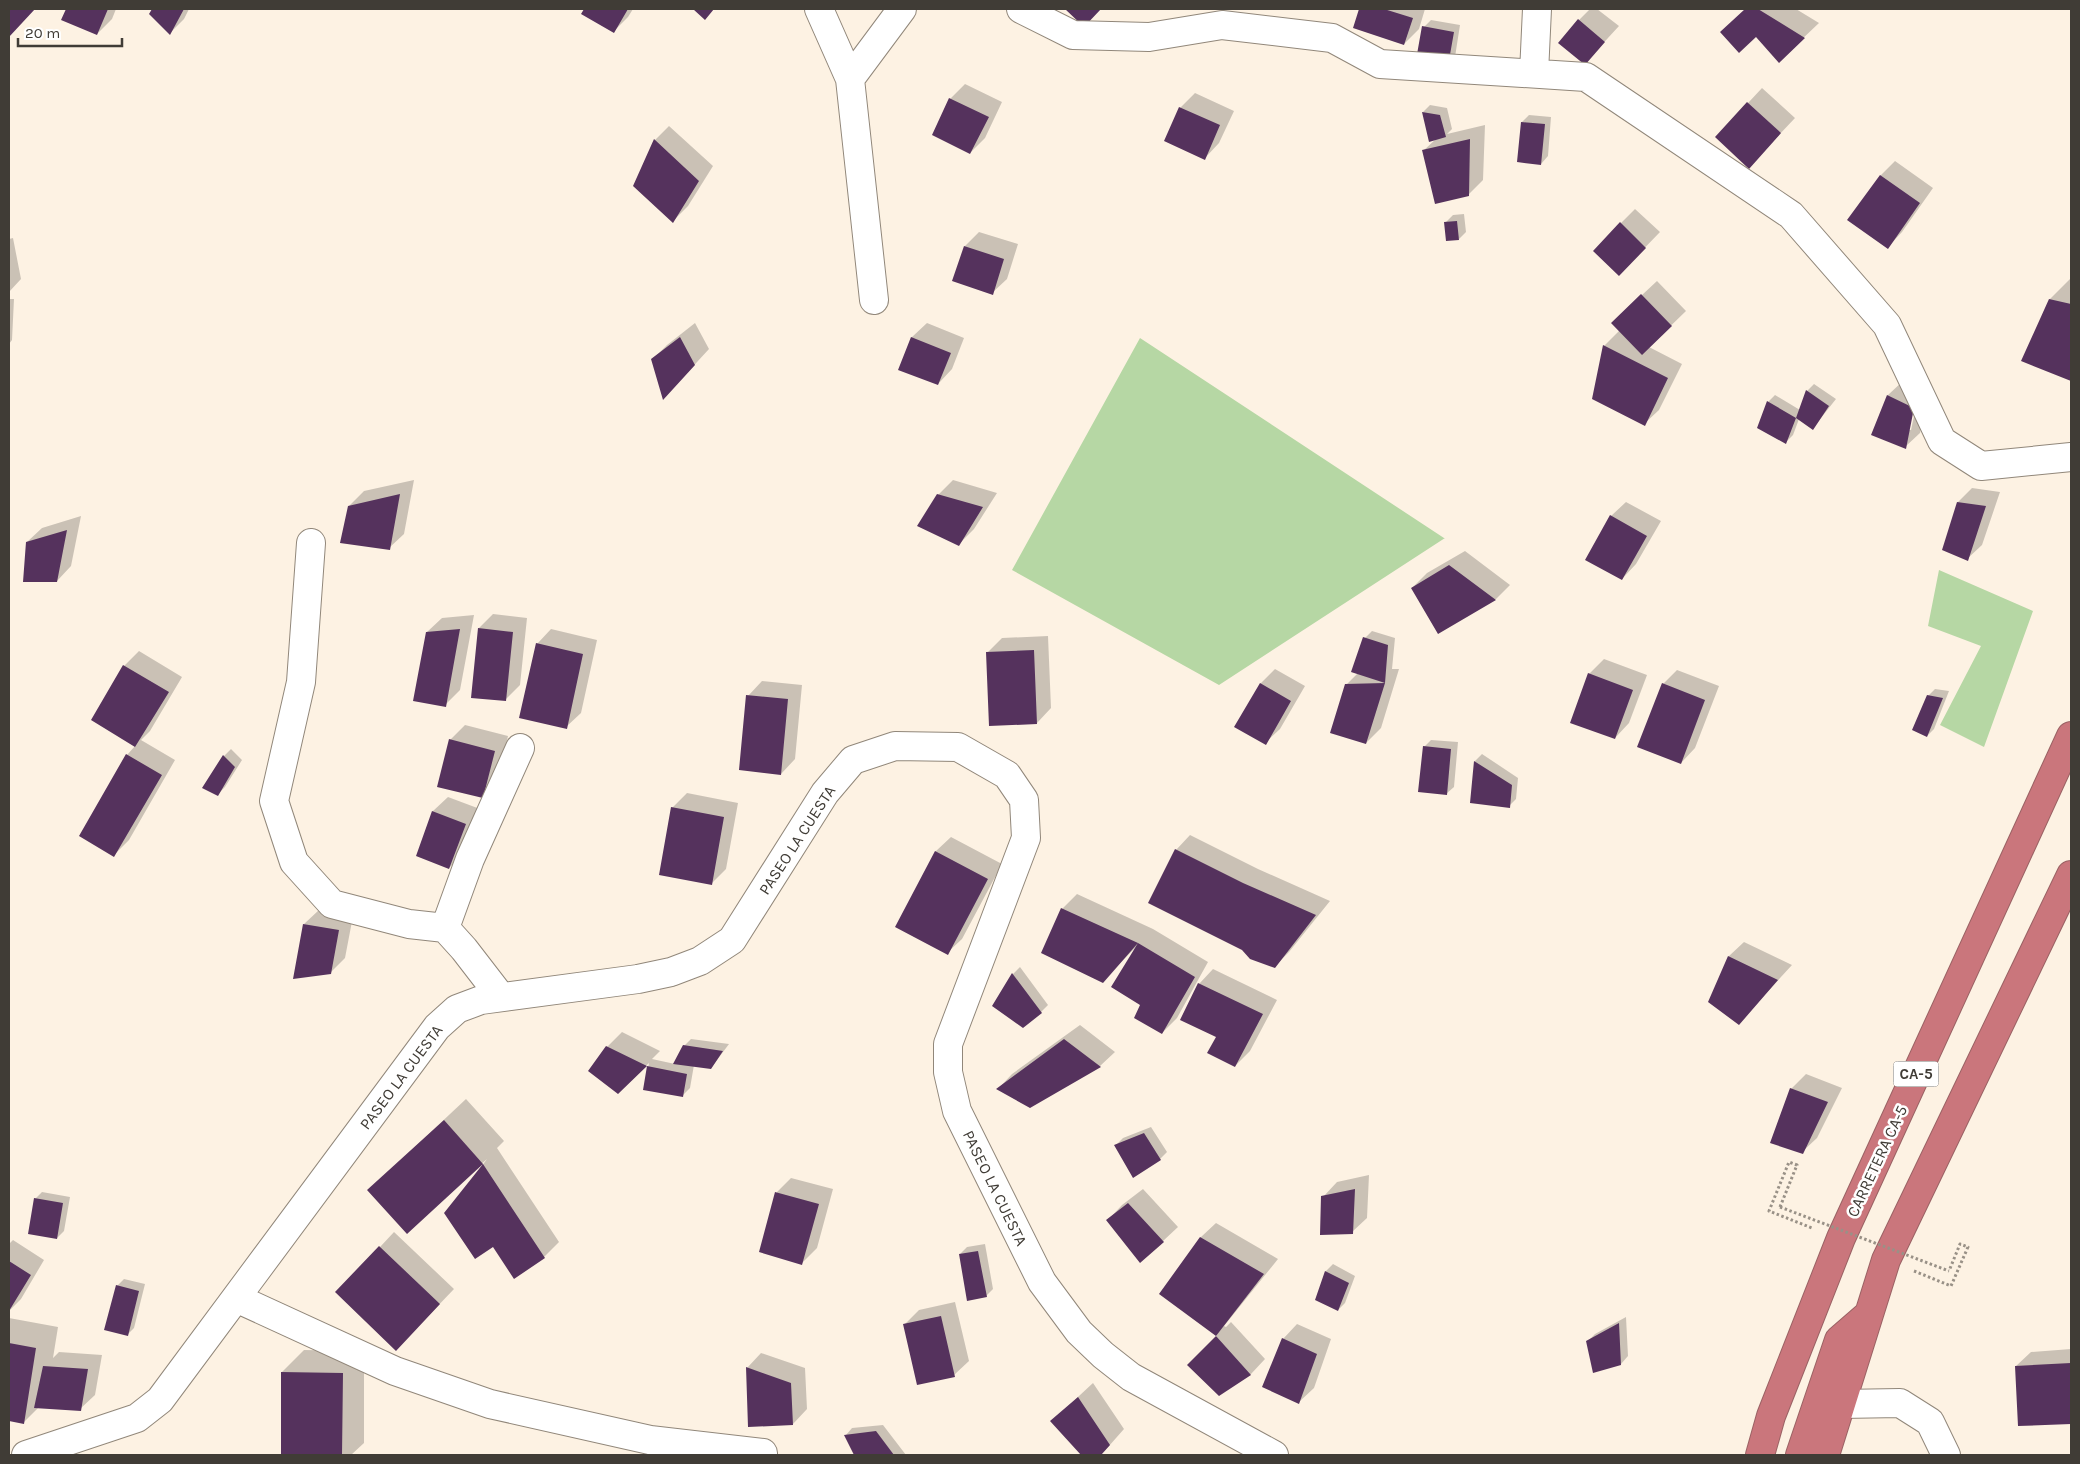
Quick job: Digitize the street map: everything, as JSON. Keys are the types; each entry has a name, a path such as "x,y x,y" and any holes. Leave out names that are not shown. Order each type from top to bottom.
{"highway":[{"name":"CARRETERA CA-5","path":"1760,1455 1771,1416 1841,1238 2071,736"},
{"path":"1824,1455 1886,1260 2071,875"},
{"path":"1800,1455 1838,1340 1869,1314"}],"street":[{"path":"818,9 850,79 874,300"},
{"path":"850,79 902,9"},
{"path":"1021,9 1073,35 1149,37 1222,25 1332,38 1380,64 1586,77 1791,215 1887,326 1942,441 1981,466 2071,457"},
{"path":"1534,73 1538,9"},
{"path":"311,543 301,682 274,802 294,862 332,904 409,924 445,928 464,949 501,997"},
{"name":"PASEO LA CUESTA","path":"26,1455 137,1418 160,1400 437,1027 457,1009 481,1000 638,979 671,972 700,961 732,940 825,794 854,760 894,746 958,747 1007,775 1024,800 1026,838 948,1044 948,1072 956,1111 1042,1282 1079,1332 1102,1355 1131,1377 1274,1455"},
{"path":"445,928 470,859 520,748"},
{"path":"236,1298 394,1371 490,1404 650,1440 763,1454"},
{"path":"1841,1404 1900,1403 1930,1422 1946,1455"}],"path":[{"path":"1841,1238 1769,1212 1789,1162 1797,1166 1780,1207 1949,1271 1960,1244 1968,1247 1951,1286 1886,1260"}],"green space":[{"path":"1140,338 1445,538 1219,685 1012,570"},
{"path":"1939,570 2033,611 1984,747 1940,725 1981,646 1928,626"}],"building":[{"path":"9,9 35,9 9,37"},
{"path":"66,9 108,9 97,35 61,20"},
{"path":"152,9 184,9 170,35 149,14"},
{"path":"584,9 628,9 614,33 581,14"},
{"path":"693,9 714,9 705,20"},
{"path":"1065,9 1101,9 1084,27"},
{"path":"1359,9 1384,9 1413,18 1404,45 1353,28"},
{"path":"1745,9 1758,9 1805,38 1779,63 1756,37 1739,53 1720,32"},
{"path":"1578,19 1605,42 1585,65 1558,43"},
{"path":"1422,26 1454,32 1448,66 1416,60"},
{"path":"949,98 989,117 970,154 932,135"},
{"path":"1747,102 1781,133 1749,169 1715,137"},
{"path":"1179,107 1220,125 1205,160 1164,141"},
{"path":"1422,112 1440,115 1446,137 1429,142"},
{"path":"1521,122 1545,124 1541,165 1517,162"},
{"path":"654,139 699,181 673,223 633,186"},
{"path":"1470,139 1469,196 1435,204 1422,150"},
{"path":"1880,175 1920,203 1888,249 1847,220"},
{"path":"1457,221 1459,240 1446,241 1444,222"},
{"path":"1620,222 1646,248 1619,276 1593,251"},
{"path":"964,246 1004,259 993,295 952,281"},
{"path":"1641,294 1672,326 1642,355 1611,323"},
{"path":"2049,299 2071,304 2071,381 2021,361"},
{"path":"680,337 695,365 663,400 651,359"},
{"path":"911,337 951,353 938,385 898,370"},
{"path":"1603,345 1668,378 1645,426 1592,399"},
{"path":"1806,390 1829,406 1813,430 1796,418"},
{"path":"1887,395 1914,408 1906,449 1871,435"},
{"path":"1767,401 1796,418 1786,444 1757,428"},
{"path":"400,494 390,550 340,543 348,506"},
{"path":"937,494 983,507 959,546 917,526"},
{"path":"1957,502 1986,506 1968,561 1942,550"},
{"path":"1610,515 1647,536 1622,580 1585,560"},
{"path":"67,530 57,582 23,582 26,542"},
{"path":"1449,565 1496,600 1438,634 1411,588"},
{"path":"478,628 513,632 506,701 471,698"},
{"path":"460,629 446,707 413,701 426,632"},
{"path":"1363,637 1388,645 1385,683 1351,672"},
{"path":"536,643 583,654 567,729 519,718"},
{"path":"1034,650 1037,724 989,726 986,652"},
{"path":"123,665 169,692 135,747 91,720"},
{"path":"1588,673 1633,690 1615,739 1570,723"},
{"path":"1260,683 1291,701 1266,745 1234,727"},
{"path":"1385,683 1366,744 1330,733 1345,684"},
{"path":"1662,683 1705,700 1681,764 1637,747"},
{"path":"746,695 788,699 781,775 739,770"},
{"path":"1927,695 1943,698 1927,737 1912,730"},
{"path":"449,739 495,751 483,798 437,787"},
{"path":"1423,746 1451,749 1447,795 1418,792"},
{"path":"126,754 162,775 114,857 79,836"},
{"path":"223,755 235,767 218,796 202,788"},
{"path":"1474,761 1512,785 1510,808 1470,803"},
{"path":"671,807 724,817 712,885 659,875"},
{"path":"432,811 466,824 449,869 416,856"},
{"path":"1175,849 1243,883 1316,915 1275,968 1250,959 1242,950 1148,903"},
{"path":"935,851 988,879 948,955 895,927"},
{"path":"1061,908 1138,943 1103,983 1041,953"},
{"path":"303,924 339,930 331,974 293,979"},
{"path":"1138,943 1195,977 1162,1034 1134,1018 1140,1005 1111,987"},
{"path":"1728,956 1778,980 1739,1025 1708,1002"},
{"path":"1012,973 1042,1013 1023,1028 992,1006"},
{"path":"1198,983 1263,1014 1235,1067 1207,1053 1216,1037 1180,1020"},
{"path":"1064,1039 1101,1067 1030,1108 996,1089"},
{"path":"683,1045 723,1051 711,1069 673,1064"},
{"path":"606,1046 647,1066 618,1094 588,1071"},
{"path":"647,1066 687,1074 683,1097 643,1090"},
{"path":"1790,1088 1828,1102 1803,1154 1770,1143"},
{"path":"444,1120 483,1164 407,1234 367,1190"},
{"path":"1144,1133 1161,1160 1133,1178 1114,1145"},
{"path":"483,1164 545,1258 514,1279 493,1247 475,1259 444,1213"},
{"path":"1355,1189 1353,1234 1320,1235 1321,1196"},
{"path":"775,1192 819,1204 802,1265 759,1252"},
{"path":"34,1198 63,1203 57,1239 28,1234"},
{"path":"1128,1203 1164,1242 1140,1263 1106,1220"},
{"path":"1200,1237 1264,1274 1216,1336 1159,1294"},
{"path":"379,1246 440,1304 396,1351 335,1292"},
{"path":"978,1251 987,1297 967,1301 959,1254"},
{"path":"9,1261 31,1275 9,1311"},
{"path":"1325,1271 1349,1283 1338,1311 1315,1300"},
{"path":"116,1285 139,1291 128,1336 104,1330"},
{"path":"941,1316 955,1377 917,1385 903,1324"},
{"path":"1619,1323 1621,1365 1593,1373 1586,1341"},
{"path":"1216,1336 1251,1375 1219,1396 1187,1365"},
{"path":"1282,1338 1317,1354 1299,1404 1262,1387"},
{"path":"9,1343 36,1348 24,1424 9,1421"},
{"path":"2071,1363 2071,1424 2018,1426 2015,1366"},
{"path":"43,1366 88,1369 81,1411 34,1408"},
{"path":"746,1367 791,1383 793,1425 748,1427"},
{"path":"281,1372 343,1373 342,1455 281,1455"},
{"path":"1078,1397 1110,1445 1101,1455 1081,1455 1050,1421"},
{"path":"876,1431 894,1455 854,1455 844,1435"}]}
